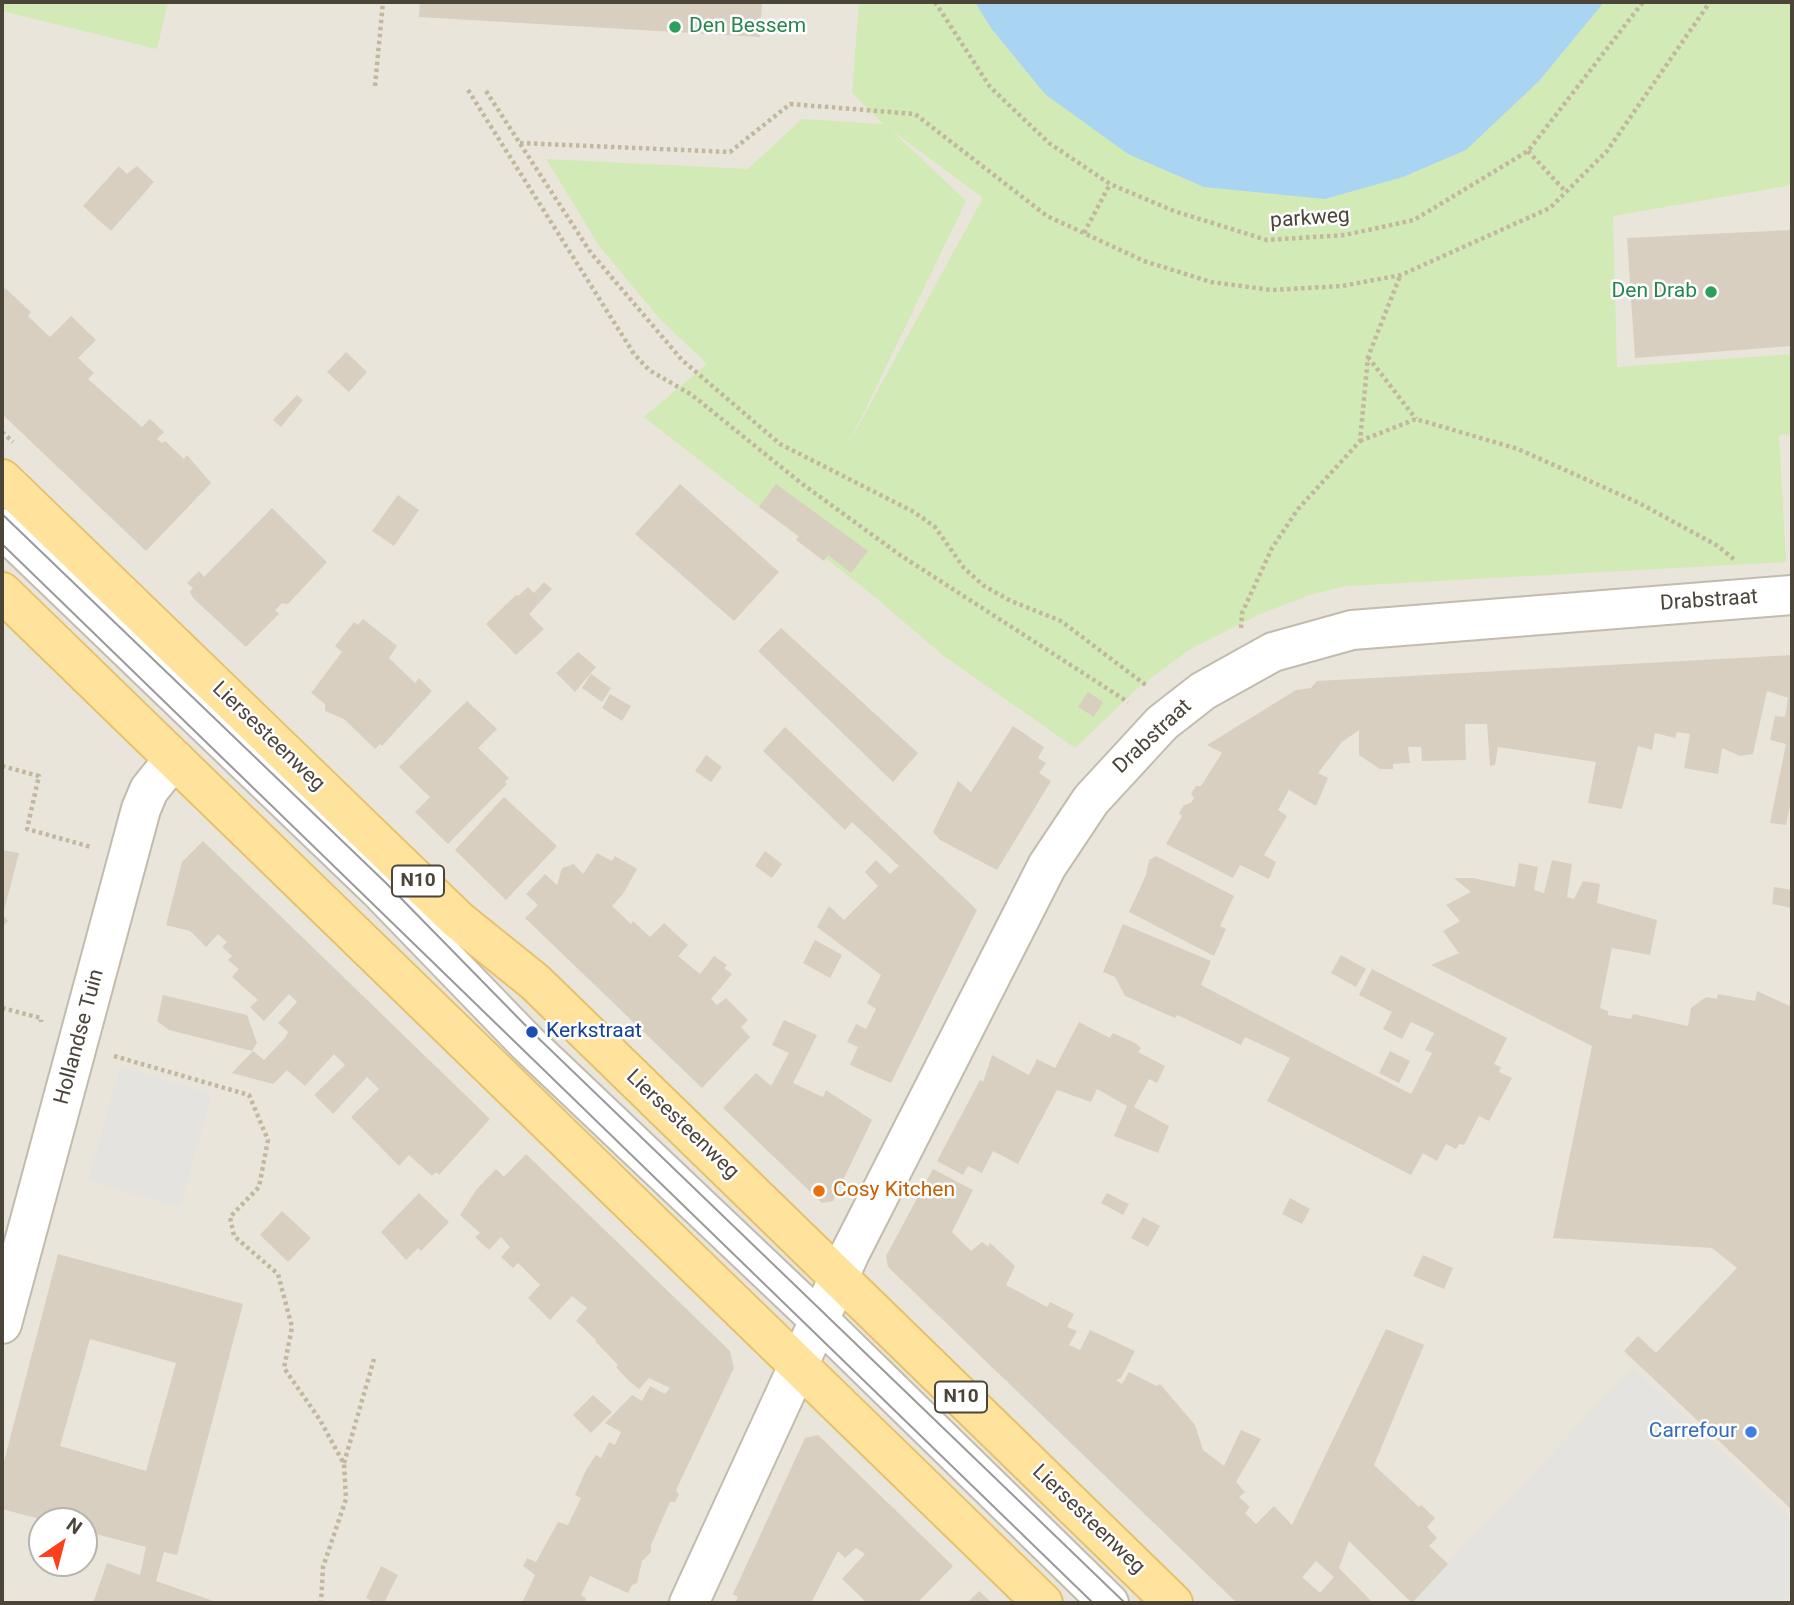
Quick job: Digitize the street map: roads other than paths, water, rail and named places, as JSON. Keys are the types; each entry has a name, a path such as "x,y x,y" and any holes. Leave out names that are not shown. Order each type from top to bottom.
{"main road":[{"name":"Liersesteenweg","path":"2,479 458,920 535,982 1173,1603"},
{"path":"2,592 1043,1603"}],"street":[{"path":"2,528 378,889 527,1043 819,1320 1109,1603"},
{"name":"Drabstraat","path":"838,1278 1046,866 1091,800 1170,716 1203,691 1273,652 1352,630 1781,596"},
{"name":"Hollandse Tuin","path":"2,1324 128,857 149,790 174,759"},
{"path":"689,1603 838,1278"}],"water":[{"path":"975,2 1604,2 1540,80 1466,150 1403,177 1325,199 1204,187 1128,154 1045,94 991,28"}],"tram line":[{"path":"2,514 386,883 532,1032 1125,1603"},
{"path":"2,544 1093,1603"}],"place":[{"name":"Den Bessem","path":"675,27"},
{"name":"Den Drab","path":"1711,292"},
{"name":"Kerkstraat","path":"532,1032"},
{"name":"Cosy Kitchen","path":"819,1191"},
{"name":"Carrefour","path":"1751,1432"}]}
